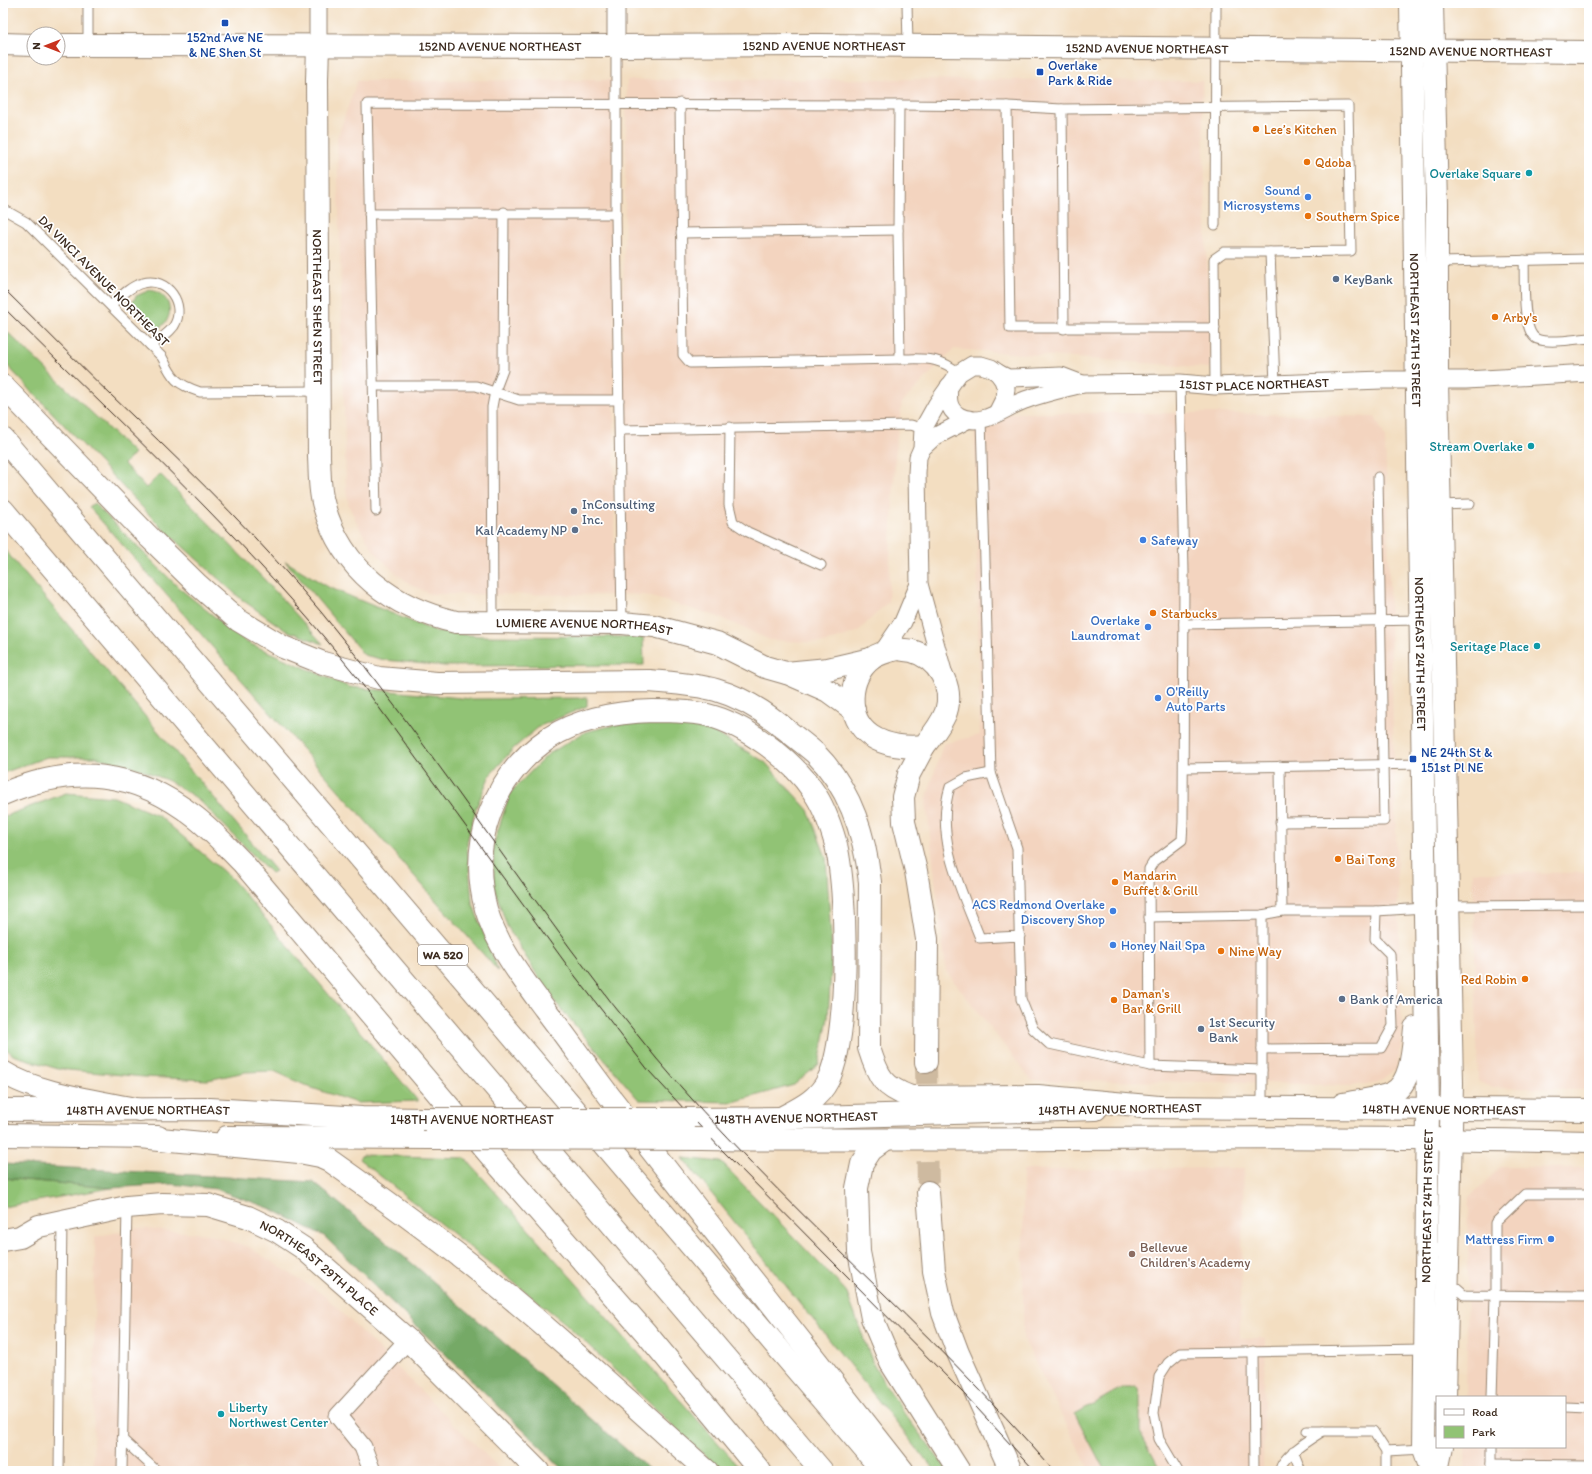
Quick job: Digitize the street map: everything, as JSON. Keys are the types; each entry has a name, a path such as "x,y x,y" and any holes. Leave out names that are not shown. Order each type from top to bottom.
{"main road":[{"name":"NORTHEAST 24TH STREET","path":"1412,3 1422,50 1437,262 1427,380 1440,505 1452,1109 1445,1396"},
{"name":"NORTHEAST 24TH STREET","path":"1432,3 1422,50 1427,380 1420,620 1428,1110 1425,1349 1433,1448 1437,1471"},
{"path":"3,44 26,45"},
{"name":"152ND AVENUE NORTHEAST","path":"66,45 908,46 1589,52"},
{"name":"NORTHEAST SHEN STREET","path":"318,46 318,391 319,457 323,504 332,531 345,552 363,574 382,590"},
{"path":"3,386 150,538 198,585 238,620 283,647 323,663 378,678 437,684 650,681 680,683 716,690 758,708 815,754 834,778 844,794 860,828 868,862 870,882 869,1048 873,1060 885,1084 892,1090 911,1097 1038,1096 1159,1107"},
{"name":"WA 520","path":"3,439 883,1471"},
{"path":"3,510 822,1471"},
{"name":"LUMIERE AVENUE NORTHEAST","path":"382,590 408,606 432,616 456,622 622,622 654,626 717,643 765,667 786,673 828,691 854,710"},
{"path":"1420,620 1443,630"},
{"path":"924,746 912,748 884,742 870,736 860,724 854,710 852,696 854,682 861,669 876,656 897,649 912,651 926,657 938,668 945,681 948,696 946,712 939,726 924,746 909,774 904,803 904,822 916,871 927,939 926,1062"},
{"name":"LUMIERE AVENUE NORTHEAST","path":"786,673 828,669 876,656"},
{"path":"781,1118 808,1103 820,1092 826,1083 834,1066 842,1014 844,904 841,874 835,842 827,818 812,789 786,760 754,737 732,724 709,716 683,712 626,713 592,719 564,730 536,748 510,773 493,802 483,836 480,868 486,907 493,928 520,975 591,1071 740,1265 903,1471"},
{"path":"3,794 35,781 69,775 100,775 133,783 167,798 196,817 242,862 500,1167 645,1332 760,1471"},
{"path":"1323,1108 1393,1093 1403,1082 1411,1063 1425,944"},
{"path":"3,1072 35,1087 140,1110"},
{"name":"148TH AVENUE NORTHEAST","path":"3,1110 210,1109 362,1118 687,1119 781,1118 1159,1107 1589,1110"},
{"name":"148TH AVENUE NORTHEAST","path":"3,1135 885,1140 1428,1138 1589,1142"},
{"path":"139,1136 299,1152 320,1156 329,1160 385,1199 476,1269 588,1363 707,1471"},
{"path":"885,1140 871,1150 862,1164 858,1188 859,1252 872,1318 891,1363 959,1471"},
{"path":"928,1192 934,1271 943,1313 961,1360 1011,1471"},
{"name":"NORTHEAST 29TH PLACE","path":"3,1240 20,1237 39,1226 127,1207 162,1204 208,1205 248,1217 277,1231 303,1248 408,1340 538,1471"},
{"name":"NORTHEAST 29TH PLACE","path":"3,1224 20,1223 39,1226"},
{"path":"1426,1264 1448,1282"},
{"name":"NORTHEAST 24TH STREET","path":"1432,1471 1433,1448"}],"street":[{"name":"NORTHEAST SHEN STREET","path":"318,3 318,46"},
{"path":"616,3 616,46"},
{"path":"922,448 940,434 975,419 997,413 1005,397 1006,389 1003,380 998,373 991,368 981,365 972,365 954,379 937,404 923,429 922,448 918,457 919,584 945,681"},
{"name":"151ST PLACE NORTHEAST","path":"998,373 1008,378 1061,376 1082,384"},
{"name":"151ST PLACE NORTHEAST","path":"997,413 1024,400 1082,384 1180,383 1215,386 1275,385 1589,373"},
{"path":"954,379 948,402 950,408 960,417 975,419"},
{"path":"876,656 903,622 919,584"},
{"path":"372,1471 363,1447 338,1416 408,1340"}],"lane":[{"path":"88,3 88,45"},
{"path":"908,3 908,46"},
{"path":"1215,225 1215,108 1217,48 1216,3"},
{"path":"616,46 616,214 622,622"},
{"path":"680,103 683,355 690,363 934,359 952,367 954,379"},
{"path":"376,511 375,386 367,104 680,103 1007,106 1062,109 1348,106 1351,251 1224,252 1214,259 1215,386"},
{"path":"899,105 898,230 900,359"},
{"path":"1007,106 1010,328 1215,328"},
{"path":"1062,109 1064,329"},
{"name":"DA VINCI AVENUE NORTHEAST","path":"3,208 26,222 162,357 173,378 184,387 200,392 318,391"},
{"path":"369,214 504,212 616,214"},
{"path":"493,623 492,406 495,391 503,370 504,212"},
{"path":"681,233 898,230"},
{"path":"1270,252 1275,385"},
{"path":"1437,262 1589,259"},
{"path":"1524,260 1526,316 1530,332 1536,339 1544,341 1589,338"},
{"path":"110,306 128,290 142,283 157,283 170,290 177,303 177,318 170,330 150,345"},
{"path":"1150,1066 1149,869 1154,861 1182,840 1184,768 1184,624 1180,383"},
{"path":"375,386 476,386 519,400 619,400"},
{"path":"975,419 991,773 1017,848 1021,998 1033,1029 1049,1044 1150,1066 1262,1070"},
{"path":"620,430 911,425 923,429"},
{"path":"730,427 729,505 733,522 748,532 821,565"},
{"path":"1280,822 1384,821 1382,620 1378,477"},
{"path":"1440,505 1470,504"},
{"path":"1184,624 1420,620"},
{"path":"1184,768 1422,764"},
{"path":"1280,766 1282,911"},
{"path":"991,773 966,778 950,787 945,804 947,836 954,870 980,938 1020,936"},
{"path":"1448,906 1589,905"},
{"path":"1149,918 1262,915 1282,911 1376,911 1425,908"},
{"path":"1262,1049 1381,1048 1394,1026 1390,954 1375,939 1376,911"},
{"path":"1262,915 1262,1108"},
{"path":"1492,1396 1495,1296 1495,1223 1525,1194 1589,1194"},
{"path":"122,1471 127,1207"},
{"path":"59,1471 62,1220"},
{"path":"1448,1282 1464,1295 1589,1296"},
{"path":"1178,1471 1159,1439 1154,1413 1159,1377 1168,1363 1180,1353 1425,1349"},
{"path":"1254,1351 1254,1471"},
{"path":"1566,1408 1589,1408"},
{"path":"1307,1431 1373,1431 1386,1451 1386,1471"},
{"path":"1280,1471 1280,1467 1294,1451 1323,1431"},
{"path":"122,1439 157,1471"},
{"path":"1386,1451 1433,1448"},
{"path":"1491,1448 1491,1468 1589,1466"},
{"path":"1294,1451 1301,1471"}],"shaded area":[{"path":"1377,3 1377,8 888,4"},
{"path":"887,79 1202,81 1210,368 954,349 902,403 896,443 888,602 857,632 824,643 770,640 716,616 645,595 618,594 627,80"},
{"path":"615,80 614,595 430,594 410,584 393,571 373,550 359,527 349,506 346,488 337,138 357,81"},
{"path":"1012,413 1221,413 1375,417 1385,437 1402,1046 1396,1069 1380,1082 1350,1086 1243,1082 1032,1081 946,971 926,801 943,744 980,735 975,430"},
{"path":"1473,872 1589,873 1589,1089 1492,1088 1478,1081"},
{"path":"1500,1167 1589,1168 1589,1471 1465,1471 1465,1448 1566,1448 1566,1396 1466,1396 1469,1198"},
{"name":"Bellevue Children's Academy","path":"1244,1168 1240,1338 1265,1338 1263,1471 1090,1471 1023,1338 1023,1170"},
{"path":"137,1228 208,1234 249,1247 324,1295 502,1471 93,1471 95,1237"}],"green space":[{"path":"150,290 158,292 164,297 169,308 167,321 155,330 147,321 146,317 131,305 136,296"},
{"path":"3,328 134,453 124,464 146,488 160,474 263,578 323,644 285,630 241,599 160,526 3,361"},
{"path":"94,503 179,588 246,642 349,687 471,699 587,698 587,706 540,726 514,748 490,775 476,808 467,842 472,902 498,971 89,507"},
{"path":"3,548 276,871 271,873 198,799 169,781 140,769 95,757 47,757 3,773"},
{"path":"285,561 330,588 437,632 480,636 643,637 644,665 445,666 385,660 364,655"},
{"path":"668,720 710,730 765,762 808,810 826,857 832,953 828,1018 819,1064 794,1085 733,1102 639,1100 550,996 507,926 494,887 493,846 510,793 547,755 585,732 623,723"},
{"path":"66,793 114,797 159,816 232,879 418,1101 357,1103 309,1087 274,1071 245,1072 208,1080 144,1077 58,1069 13,1055 3,1046 3,817"},
{"path":"362,1155 465,1158 743,1471 721,1471 565,1323 359,1159"},
{"path":"683,1158 721,1162 846,1291 874,1366 903,1412 948,1471 935,1471"},
{"path":"3,1164 313,1182 419,1269 651,1471 565,1471 324,1236 269,1208 216,1189 171,1184 111,1188 3,1178"},
{"path":"3,1178 111,1188 3,1207"},
{"path":"1123,1387 1137,1387 1140,1396 1140,1432 1161,1471 1105,1471 1075,1414"}],"tunnel":[{"path":"926,1062 928,1192"}],"tram line":[{"path":"3,288 230,512 299,586 365,666 407,722 529,892 612,1004 703,1112 752,1164 956,1366 1054,1471"},
{"path":"3,307 185,486 273,579 315,627 356,676 572,972 649,1071 721,1149 965,1395 1035,1471"}],"place":[{"name":"152nd Ave NE & NE Shen St","path":"225,23"},
{"name":"Overlake Park & Ride","path":"1040,72"},
{"name":"Lee’s Kitchen","path":"1256,129"},
{"name":"Qdoba","path":"1307,162"},
{"name":"Overlake Square","path":"1529,173"},
{"name":"Sound Microsystems","path":"1308,197"},
{"name":"Southern Spice","path":"1308,216"},
{"name":"KeyBank","path":"1336,279"},
{"name":"Arby's","path":"1495,317"},
{"name":"Stream Overlake","path":"1531,446"},
{"name":"InConsulting Inc.","path":"574,511"},
{"name":"Kal Academy NP","path":"575,530"},
{"name":"Safeway","path":"1143,540"},
{"name":"Starbucks","path":"1153,613"},
{"name":"Overlake Laundromat","path":"1148,627"},
{"name":"Seritage Place","path":"1537,646"},
{"name":"O'Reilly Auto Parts","path":"1158,698"},
{"name":"NE 24th St & 151st Pl NE","path":"1413,759"},
{"name":"Bai Tong","path":"1338,859"},
{"name":"Mandarin Buffet & Grill","path":"1115,882"},
{"name":"ACS Redmond Overlake Discovery Shop","path":"1113,911"},
{"name":"Honey Nail Spa","path":"1113,945"},
{"name":"Nine Way","path":"1221,951"},
{"name":"Red Robin","path":"1525,979"},
{"name":"Bank of America","path":"1342,999"},
{"name":"Daman's Bar & Grill","path":"1114,1000"},
{"name":"1st Security Bank","path":"1201,1029"},
{"name":"Mattress Firm","path":"1551,1239"},
{"name":"Bellevue Children's Academy","path":"1132,1254"},
{"name":"Liberty Northwest Center","path":"221,1414"}]}
